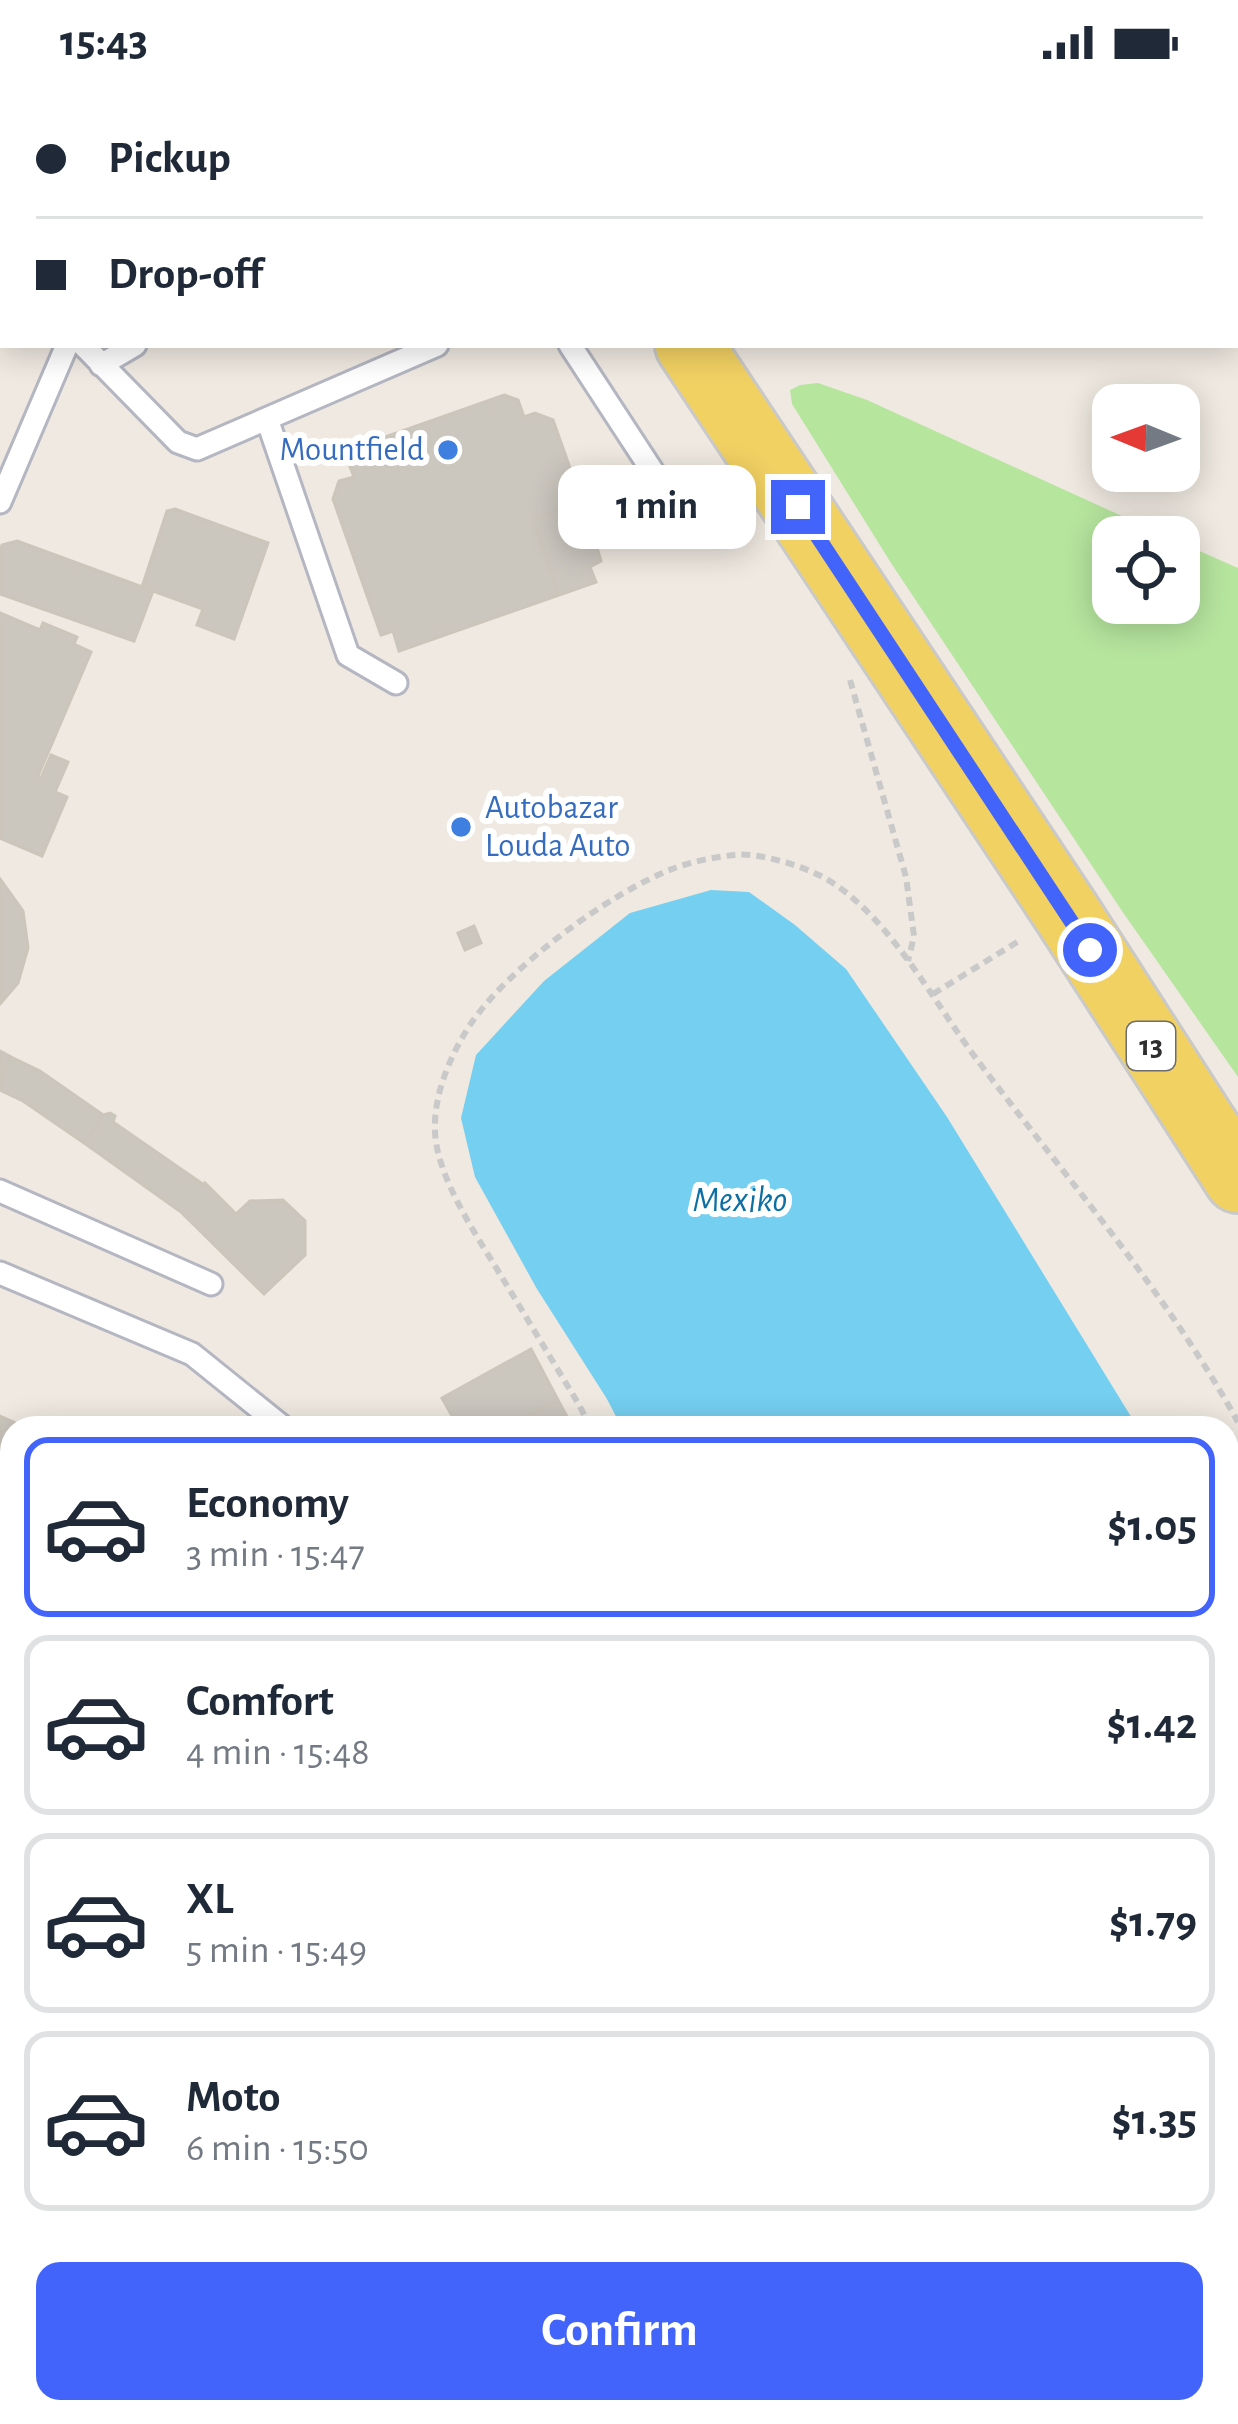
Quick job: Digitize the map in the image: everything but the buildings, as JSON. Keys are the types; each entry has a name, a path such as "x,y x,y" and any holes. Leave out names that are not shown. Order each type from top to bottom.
{"main road":[{"name":"13","path":"691,348 1238,1179"}],"lane":[{"path":"0,502 66,348"},
{"path":"85,348 178,442 196,449 430,348"},
{"path":"101,365 130,348"},
{"path":"572,348 655,475"},
{"path":"267,419 348,655 396,683"},
{"path":"0,1191 211,1284"},
{"path":"0,1273 192,1354 269,1416"}],"path":[{"path":"848,673 906,877 914,936 908,962"},
{"path":"585,1416 467,1221 439,1158 436,1101 472,1023 513,976 618,896 674,868 738,854 786,862 822,877 859,904 933,994 1167,1308 1234,1416"},
{"path":"933,994 1066,912"}],"green space":[{"path":"818,383 867,400 1122,516 1092,516 1092,624 1200,624 1200,551 1238,568 1238,1077 891,563 792,404 790,390"}],"water":[{"name":"Mexiko","path":"711,890 749,892 846,969 947,1117 1131,1416 616,1416 475,1177 461,1118 476,1055 544,981 630,913"}],"place":[{"name":"Mountfield","path":"448,450"},
{"name":"Autobazar Louda Auto","path":"461,827"}],"route":[{"path":"798,507 1090,950"}]}
